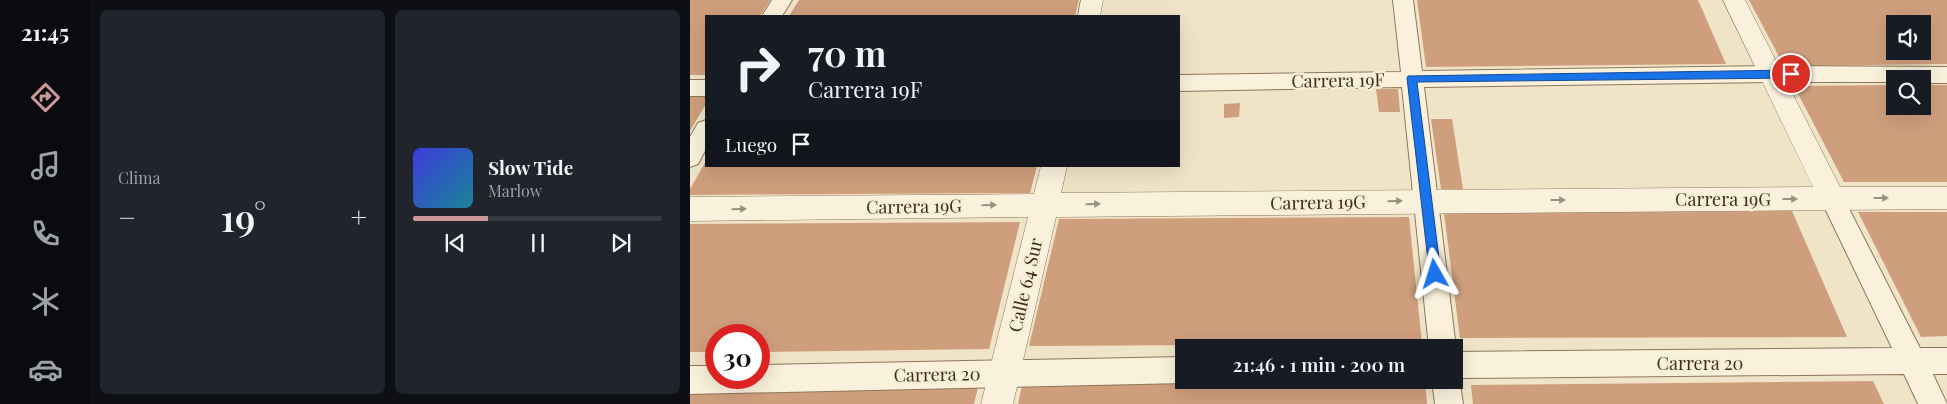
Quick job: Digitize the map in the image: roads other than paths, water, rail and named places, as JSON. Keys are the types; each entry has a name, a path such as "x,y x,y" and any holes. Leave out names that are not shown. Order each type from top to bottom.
{"street":[{"path":"773,15 782,0"},
{"path":"1089,15 1092,0"},
{"path":"1403,0 1442,339"},
{"path":"1734,0 1933,404"},
{"name":"Carrera 19F","path":"1180,83 1771,74 1947,75"},
{"path":"690,88 705,88"},
{"path":"690,158 705,131"},
{"name":"Calle 64 Sur","path":"997,404 1054,167"},
{"name":"Carrera 19G","path":"690,209 1044,204 1947,198"},
{"name":"Carrera 20","path":"1463,365 1947,361"},
{"name":"Carrera 20","path":"690,380 1175,370"},
{"path":"1447,389 1449,404"}]}
